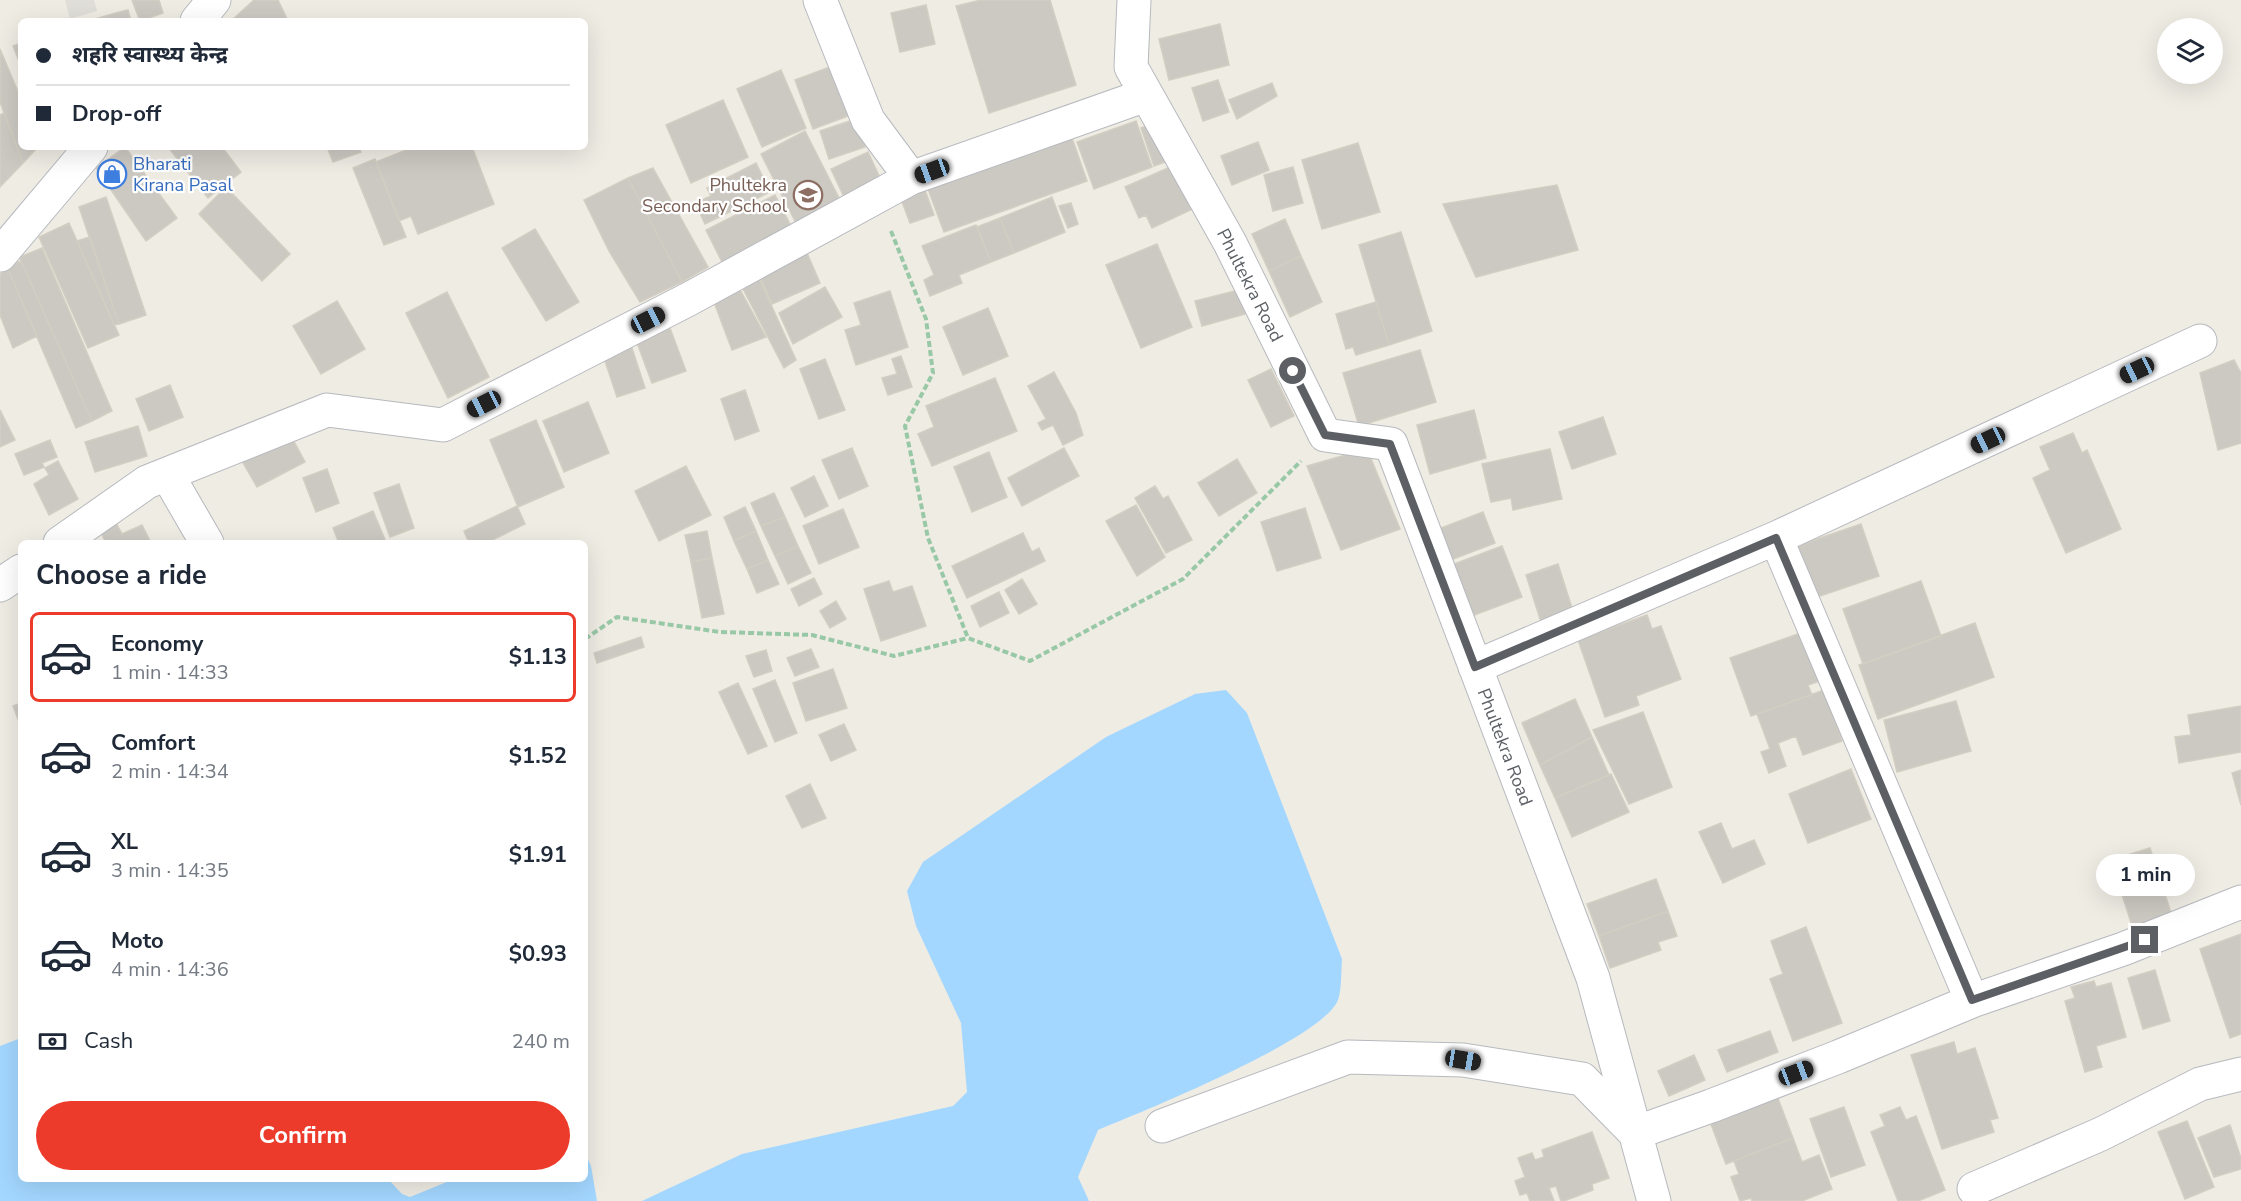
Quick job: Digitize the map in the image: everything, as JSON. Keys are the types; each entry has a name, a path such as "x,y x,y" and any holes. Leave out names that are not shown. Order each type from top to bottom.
{"street":[{"path":"199,18 214,0"},
{"path":"820,0 868,120 911,178"},
{"name":"Phultekra Road","path":"1134,0 1131,67 1230,243 1325,435 1390,444 1593,978 1654,1201"},
{"path":"64,540 147,482 327,410 443,425 689,299 911,178 1146,95"},
{"path":"0,255 88,150"},
{"path":"1475,667 1776,538 2200,341"},
{"path":"167,474 205,540"},
{"path":"1776,538 1972,1000"},
{"path":"0,585 18,573"},
{"path":"1161,1126 1348,1057 1463,1060 1582,1079 1635,1132 1817,1065 1972,1000 2123,949 2241,902"},
{"path":"1974,1189 2101,1134 2200,1084 2241,1074"}],"path":[{"path":"877,196 926,319 933,373 904,426 928,538 968,638"},
{"path":"588,637 617,617 720,632 812,635 894,656 968,638 1030,661 1183,579 1325,435"}],"shaded area":[{"path":"65,0 94,0 97,11 70,18"}],"water":[{"path":"1226,690 1247,713 1342,959 1338,1000 1325,1016 1267,1054 1152,1108 1098,1130 1078,1177 1089,1201 642,1201 742,1154 953,1106 967,1092 961,1023 916,926 907,891 923,862 1106,737 1195,694"},
{"path":"18,1039 18,1182 391,1182 402,1194 410,1197 447,1182 588,1182 588,1160 597,1201 0,1201 0,1046"}],"building":[{"path":"132,0 159,0 163,13 149,18 139,18"},
{"path":"254,0 278,0 287,18 234,18"},
{"path":"981,0 1050,0 1076,85 989,113 956,6"},
{"path":"926,5 935,44 900,52 891,13"},
{"path":"128,10 130,18 98,18"},
{"path":"1220,24 1229,65 1169,80 1159,39"},
{"path":"18,44 18,58 13,46"},
{"path":"0,49 18,92 18,150 0,102"},
{"path":"838,64 856,113 813,129 795,80"},
{"path":"781,70 806,128 762,147 737,89"},
{"path":"1218,80 1229,112 1203,121 1192,88"},
{"path":"1272,83 1277,96 1237,119 1229,100"},
{"path":"723,100 748,157 691,183 666,125"},
{"path":"4,113 23,163 0,187 0,115"},
{"path":"856,119 865,147 829,159 820,131"},
{"path":"1136,121 1152,167 1094,189 1077,142"},
{"path":"1154,123 1168,161 1154,166 1141,128"},
{"path":"805,131 841,202 797,225 761,154"},
{"path":"1072,138 1087,181 944,232 928,189"},
{"path":"1258,142 1269,170 1232,185 1221,156"},
{"path":"1358,143 1380,212 1322,229 1302,160"},
{"path":"18,150 35,150 23,163"},
{"path":"121,150 127,150 177,218 146,241 96,168"},
{"path":"170,150 224,150 241,172 208,198"},
{"path":"328,150 360,150 361,152 333,162"},
{"path":"406,150 473,150 494,204 418,234 411,216 399,221 376,162"},
{"path":"868,152 881,180 844,197 831,169"},
{"path":"375,159 406,237 384,245 353,168"},
{"path":"756,163 770,192 705,224 695,203 711,196 707,188"},
{"path":"1177,164 1197,207 1152,228 1146,215 1139,218 1125,187"},
{"path":"1293,167 1303,203 1273,211 1264,175"},
{"path":"653,168 708,267 682,282 628,178"},
{"path":"628,178 682,282 640,302 609,251 584,200"},
{"path":"1557,185 1578,250 1476,277 1443,204"},
{"path":"226,187 290,254 262,281 199,214"},
{"path":"925,190 934,215 910,223 901,199"},
{"path":"775,195 792,228 722,262 706,230"},
{"path":"106,197 146,315 119,324 79,207"},
{"path":"1052,197 1065,232 1014,253 1000,218"},
{"path":"1071,203 1078,224 1068,228 1059,206"},
{"path":"1000,218 1014,253 991,262 977,227"},
{"path":"1285,219 1301,256 1269,271 1252,234"},
{"path":"69,223 119,335 88,348 39,237"},
{"path":"976,225 991,262 959,275 962,283 930,296 924,280 934,275 922,246"},
{"path":"535,229 579,302 546,321 502,248"},
{"path":"1401,232 1432,331 1389,345 1359,245"},
{"path":"90,237 119,324 114,325 77,241"},
{"path":"1157,244 1192,327 1141,348 1106,265"},
{"path":"42,248 112,411 92,421 21,261 20,257"},
{"path":"807,253 820,283 772,304 759,274"},
{"path":"1301,256 1322,302 1290,317 1269,271"},
{"path":"21,261 92,421 76,428 7,267"},
{"path":"7,267 37,336 13,348 0,315 0,275"},
{"path":"759,278 796,360 784,368 741,285"},
{"path":"738,286 766,337 732,350 714,302"},
{"path":"825,287 842,317 793,344 779,313"},
{"path":"1239,290 1245,314 1202,326 1195,301"},
{"path":"890,291 908,347 856,365 845,330 861,325 854,303"},
{"path":"447,292 489,377 448,398 406,313"},
{"path":"337,301 365,349 321,374 293,326"},
{"path":"1376,302 1389,345 1356,355 1353,347 1346,349 1336,314"},
{"path":"988,308 1008,356 963,375 943,327"},
{"path":"670,328 686,371 652,383 636,340"},
{"path":"631,345 645,388 617,397 603,355"},
{"path":"1420,350 1436,402 1359,426 1343,373"},
{"path":"901,356 912,387 888,395 882,378 897,374 892,359"},
{"path":"825,359 845,410 819,419 800,369"},
{"path":"2234,360 2241,373 2241,443 2218,450 2200,373"},
{"path":"1271,369 1294,416 1271,427 1248,380"},
{"path":"1054,372 1076,413 1083,435 1063,445 1053,425 1042,430 1038,423 1046,419 1028,386"},
{"path":"995,378 1017,431 932,466 918,434 934,427 926,406"},
{"path":"170,385 183,417 149,431 136,399"},
{"path":"745,390 759,431 735,440 721,399"},
{"path":"588,402 609,453 564,472 543,421"},
{"path":"0,410 15,440 0,447"},
{"path":"1474,410 1486,458 1430,474 1417,425"},
{"path":"1603,417 1616,454 1572,469 1559,432"},
{"path":"536,420 564,487 518,507 490,440"},
{"path":"138,426 147,456 95,472 85,442"},
{"path":"2073,433 2082,453 2087,450 2121,529 2066,553 2033,478 2050,470 2040,447"},
{"path":"290,434 305,462 257,487 242,461"},
{"path":"50,440 57,457 42,463 44,467 24,475 15,454"},
{"path":"852,448 868,486 839,499 822,460"},
{"path":"1064,448 1079,476 1022,506 1008,478"},
{"path":"1367,449 1400,529 1341,550 1307,466"},
{"path":"1550,449 1562,499 1513,510 1511,498 1491,502 1482,464"},
{"path":"989,452 1007,497 972,512 954,467"},
{"path":"1237,459 1257,493 1219,516 1198,483"},
{"path":"58,461 78,499 49,515 34,484 49,475 45,468"},
{"path":"686,466 711,515 659,541 635,491"},
{"path":"327,469 339,503 316,512 303,478"},
{"path":"814,476 828,506 805,517 791,488"},
{"path":"399,484 414,528 390,537 374,493"},
{"path":"1155,486 1163,499 1168,496 1192,540 1166,553 1135,498"},
{"path":"774,493 785,517 761,526 751,503"},
{"path":"1136,505 1165,557 1137,576 1106,521"},
{"path":"517,506 525,524 492,540 468,540 464,531"},
{"path":"745,507 756,531 734,541 724,517"},
{"path":"1305,508 1321,558 1277,571 1261,522"},
{"path":"843,509 859,547 819,564 803,526"},
{"path":"373,511 385,540 338,540 333,528"},
{"path":"1483,512 1495,543 1448,561 1436,530"},
{"path":"785,517 798,546 775,556 761,526"},
{"path":"114,519 122,534 142,525 150,540 105,540 98,526"},
{"path":"1861,524 1879,576 1811,599 1794,547"},
{"path":"707,531 712,558 691,562 685,535"},
{"path":"756,531 768,560 747,569 734,541"},
{"path":"1023,533 1032,552 1039,548 1045,561 967,598 952,566"},
{"path":"798,546 811,573 788,584 775,556"},
{"path":"1502,546 1522,597 1469,617 1449,566"},
{"path":"712,558 724,614 702,618 691,562"},
{"path":"768,560 779,584 757,593 747,569"},
{"path":"1558,564 1573,611 1541,622 1526,575"},
{"path":"814,578 822,594 799,606 791,589"},
{"path":"1022,579 1037,604 1019,614 1005,590"},
{"path":"889,581 893,592 912,586 926,626 881,641 864,589"},
{"path":"1921,581 1941,636 1863,664 1843,609"},
{"path":"999,592 1009,613 980,627 971,606"},
{"path":"836,601 846,619 830,628 820,611"},
{"path":"1647,615 1652,629 1661,626 1681,679 1636,696 1639,705 1605,717 1578,640"},
{"path":"1975,623 1994,677 1878,719 1859,665"},
{"path":"1806,631 1823,680 1808,685 1812,695 1751,716 1730,658"},
{"path":"641,637 644,647 597,663 594,653"},
{"path":"811,649 819,667 795,676 787,658"},
{"path":"766,650 772,671 754,677 746,656"},
{"path":"833,669 847,708 806,721 793,683"},
{"path":"775,680 797,733 775,742 753,689"},
{"path":"738,683 767,746 748,754 719,692"},
{"path":"1824,690 1842,741 1803,755 1796,736 1778,743 1786,766 1769,773 1761,752 1770,749 1757,714"},
{"path":"1575,699 1592,737 1540,765 1522,723"},
{"path":"1956,701 1971,751 1897,772 1884,720"},
{"path":"18,704 18,719 13,706"},
{"path":"2241,706 2241,752 2179,763 2175,737 2191,735 2188,715"},
{"path":"1643,712 1672,787 1629,804 1593,730"},
{"path":"844,724 856,750 831,761 819,735"},
{"path":"1592,737 1609,775 1555,798 1540,765"},
{"path":"1851,769 1871,819 1808,843 1789,794"},
{"path":"2241,770 2241,805 2232,773"},
{"path":"1611,774 1629,812 1572,837 1555,798"},
{"path":"810,784 826,818 802,828 786,796"},
{"path":"1721,823 1732,849 1754,840 1765,864 1723,883 1699,832"},
{"path":"2150,848 2173,919 2134,932 2111,860"},
{"path":"1656,879 1668,911 1599,936 1587,904"},
{"path":"1668,911 1677,936 1658,942 1661,950 1610,968 1599,936"},
{"path":"1806,927 1842,1023 1793,1041 1770,979 1783,974 1771,941"},
{"path":"2241,934 2241,1034 2230,1038 2200,949"},
{"path":"2155,970 2170,1021 2143,1029 2128,978"},
{"path":"2094,981 2096,987 2111,983 2126,1037 2096,1046 2102,1067 2085,1072 2065,1001 2075,998 2071,987"},
{"path":"1770,1031 1778,1052 1727,1072 1718,1050"},
{"path":"1954,1042 1957,1054 1975,1048 1998,1118 1990,1120 1994,1132 1942,1149 1911,1055"},
{"path":"1694,1055 1705,1080 1669,1096 1658,1071"},
{"path":"1776,1093 1793,1138 1726,1164 1709,1119"},
{"path":"1844,1107 1865,1165 1831,1177 1810,1119"},
{"path":"1900,1107 1906,1120 1916,1116 1945,1190 1918,1201 1898,1201 1871,1132 1885,1126 1880,1115"},
{"path":"2187,1121 2214,1187 2185,1199 2158,1132"},
{"path":"2230,1125 2241,1158 2241,1169 2214,1177 2198,1138"},
{"path":"1592,1132 1609,1178 1592,1184 1593,1190 1564,1201 1561,1201 1556,1186 1549,1188 1554,1201 1530,1201 1527,1193 1520,1195 1515,1181 1525,1177 1518,1158 1532,1153 1535,1160 1544,1157 1542,1150"},
{"path":"1793,1138 1802,1162 1819,1155 1832,1189 1802,1201 1752,1201 1751,1198 1740,1201 1731,1177 1739,1174 1734,1161"}],"place":[{"name":"Bharati Kirana Pasal","path":"112,174"},
{"name":"Phultekra Secondary School","path":"808,195"}],"route":[{"path":"1293,371 1325,435 1390,444 1475,667 1776,538 1972,1000 2145,940"}]}
